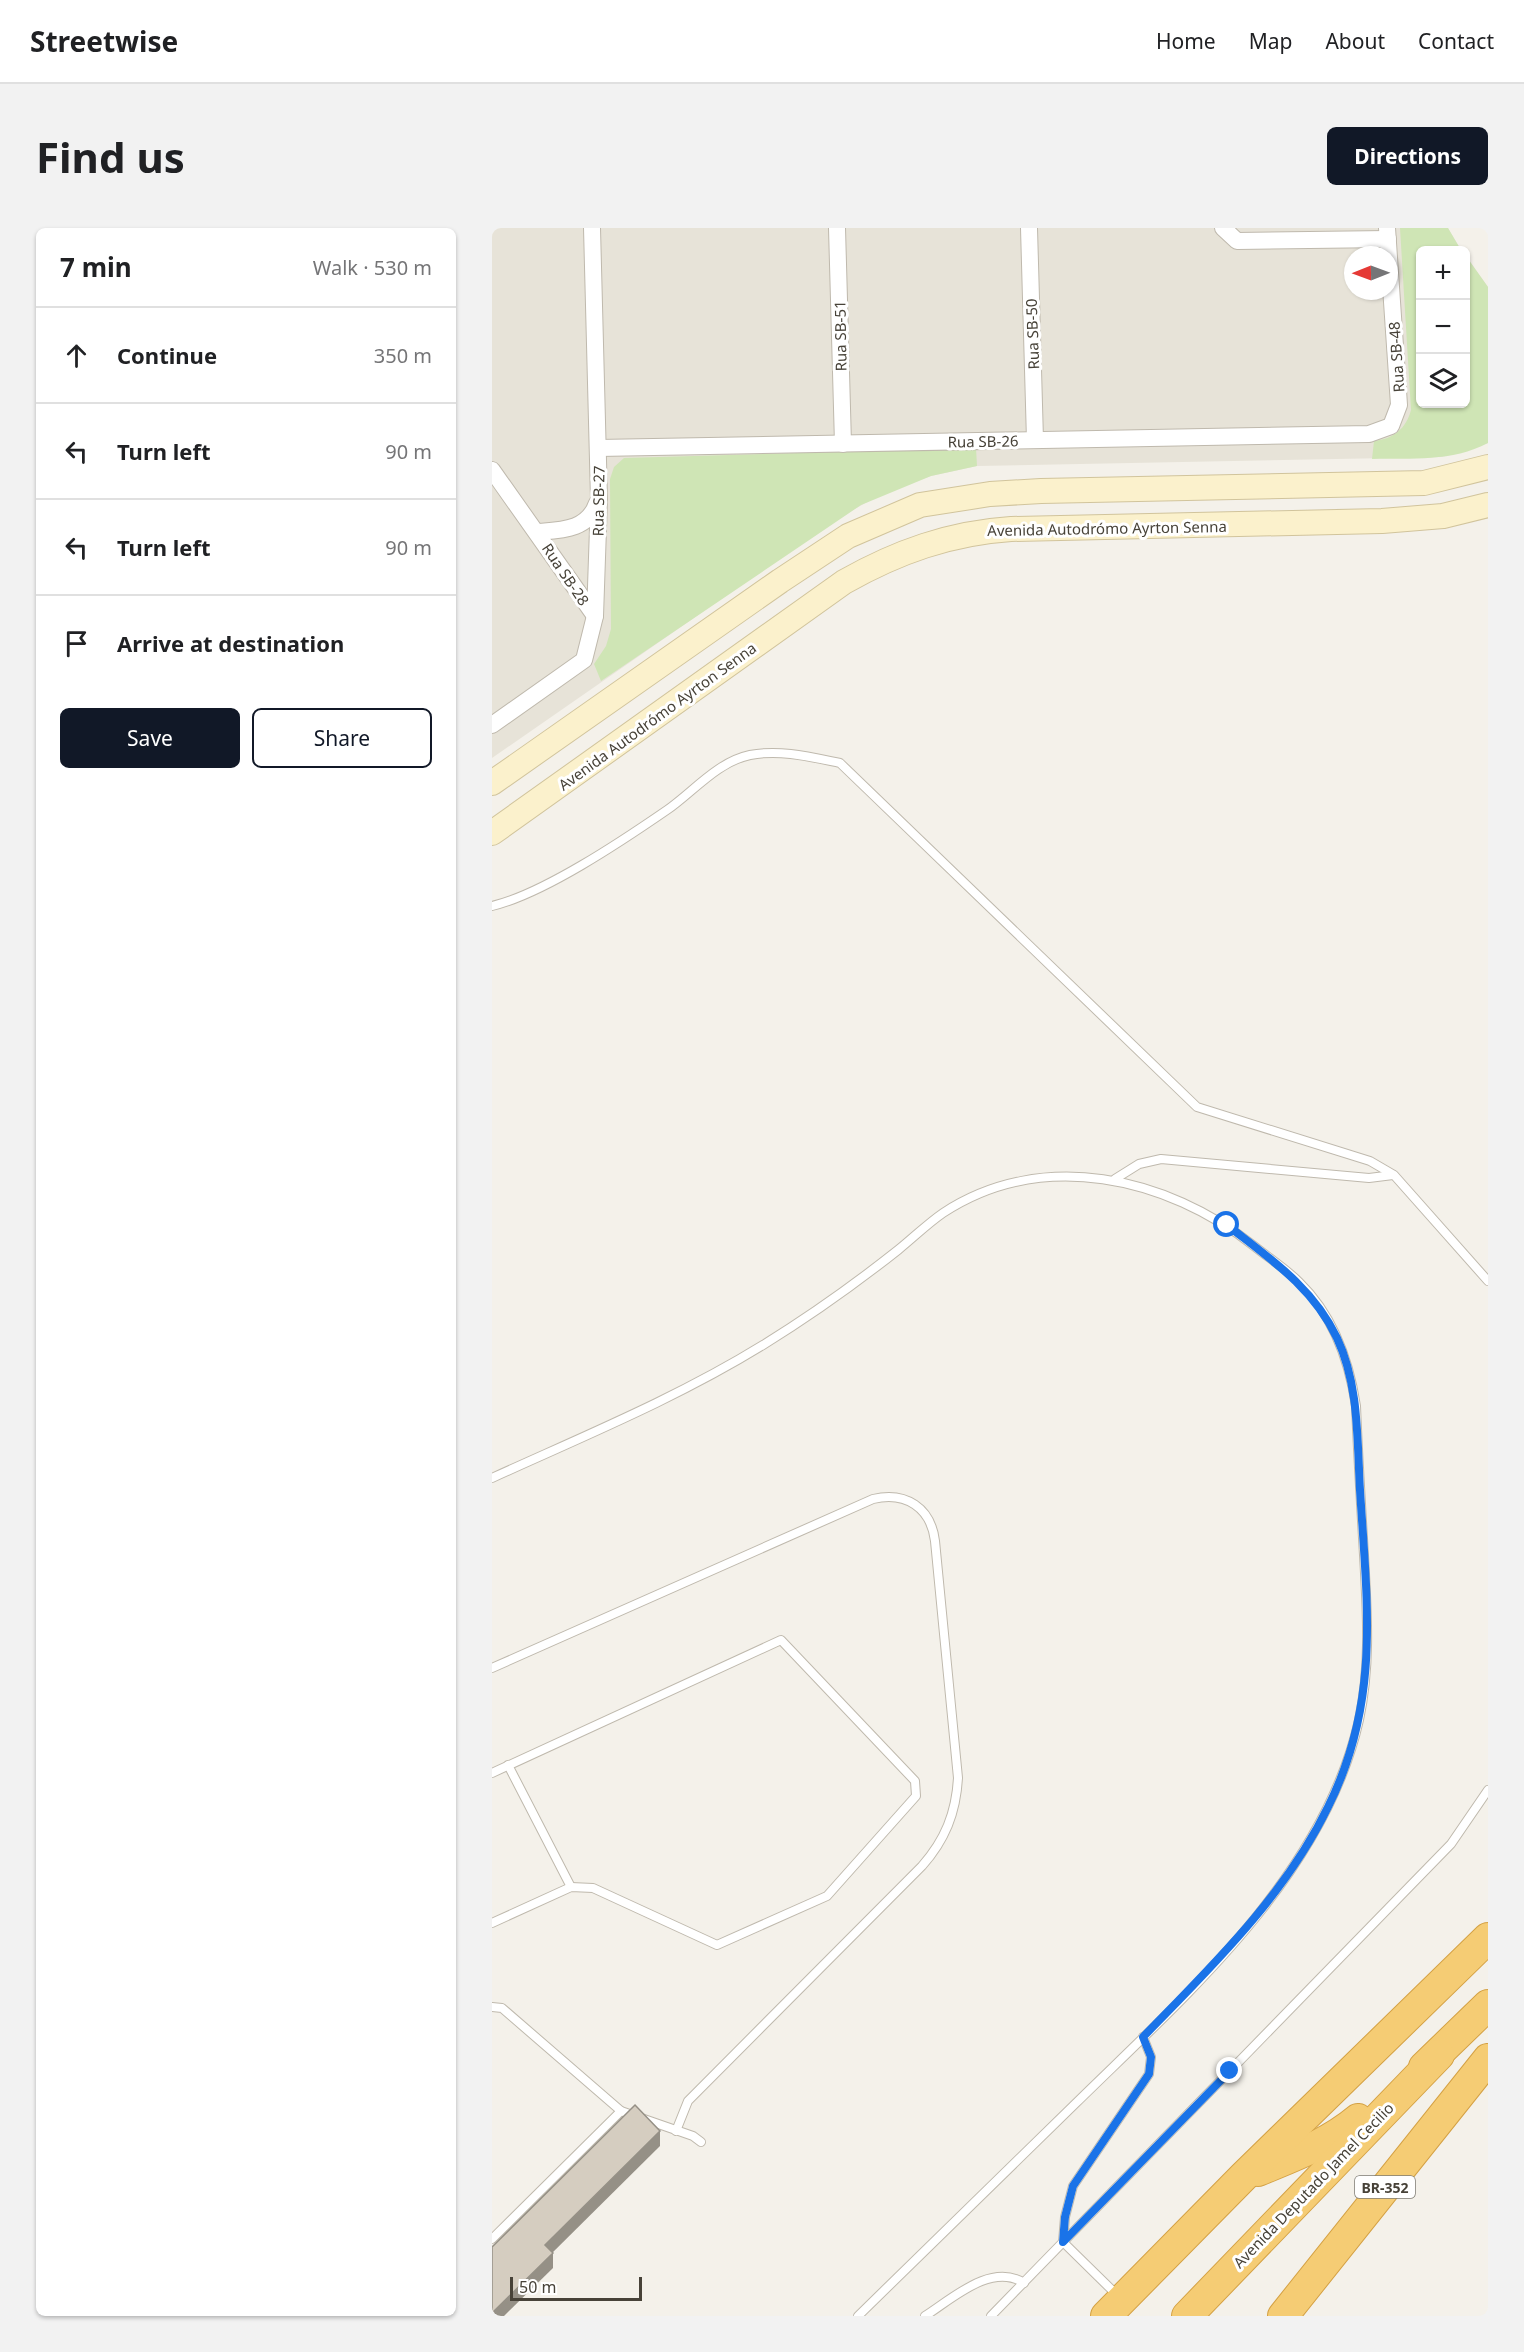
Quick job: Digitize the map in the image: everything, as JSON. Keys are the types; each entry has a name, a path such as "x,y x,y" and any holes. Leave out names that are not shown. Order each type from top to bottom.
{"highway":[{"path":"1114,2308 1244,2176 1488,1938"},
{"path":"1244,2176 1311,2150 1341,2134 1439,2055 1488,2005"},
{"name":"Avenida Deputado Jamel Cecilio","path":"1187,2316 1439,2055"},
{"name":"BR-352","path":"1283,2316 1488,2059"}],"street":[{"name":"Rua SB-27","path":"492,724 585,660 595,616 599,499 592,228"},
{"name":"Rua SB-51","path":"837,228 843,444"},
{"name":"Rua SB-50","path":"1029,228 1035,440"},
{"path":"1223,228 1237,241 1388,233"},
{"name":"Rua SB-48","path":"1369,434 1390,426 1399,405 1388,233"},
{"name":"Rua SB-26","path":"598,448 1369,434"},
{"path":"492,783 839,542 882,520 920,506 978,496 1041,491 1424,483 1488,466"},
{"name":"Rua SB-28","path":"492,470 595,616"},
{"name":"Rua SB-28","path":"537,532 565,530 584,523 594,514 599,499"},
{"name":"Avenida Autodrómo Ayrton Senna","path":"492,833 844,582 879,563 943,539 978,531 1011,529 1418,519 1488,505"}],"lane":[{"path":"492,906 508,902 584,863 669,809 728,764 750,755 788,753 840,763 1197,1107 1370,1161 1394,1175 1488,1281"},
{"path":"1115,1179 1139,1164 1161,1160 1369,1178 1394,1175"},
{"path":"492,1478 689,1388 728,1366 832,1299 942,1214 963,1202 1006,1186 1050,1177 1115,1179 1137,1184 1227,1225 1299,1281 1326,1318 1346,1360 1356,1406 1369,1641 1364,1695 1352,1747 1337,1786 1314,1834 1297,1860 1227,1950 1143,2037 858,2316"},
{"path":"492,1668 873,1499 891,1496 910,1501 918,1506 930,1522 935,1542 958,1778 950,1825 942,1840 922,1866 688,2101 676,2131"},
{"path":"492,1773 781,1640 915,1781 916,1796 826,1896 717,1945 593,1888 571,1887 492,1923"},
{"path":"508,1765 571,1887"},
{"path":"991,2316 1451,1844 1488,1790"},
{"path":"492,2007 502,2008 621,2111 693,2136 700,2142"},
{"path":"1114,2308 1063,2242 1065,2217 1073,2186 1149,2074 1151,2057 1143,2037"},
{"path":"492,2240 621,2111"},
{"path":"925,2316 991,2277 1006,2275 1024,2283"}],"shaded area":[{"path":"492,228 1448,228 1459,246 1416,246 1416,408 1470,408 1470,262 1488,287 1488,443 1442,457 977,466 931,476 884,493 838,518 492,758"}],"green space":[{"path":"1400,228 1448,228 1459,246 1416,246 1416,408 1470,408 1470,262 1488,287 1488,443 1460,453 1432,458 1372,459 1374,441 1398,432 1406,423 1411,410"},
{"path":"976,448 977,466 931,476 861,505 601,681 594,664 606,646 611,629 610,479 614,467 624,458"}],"building":[{"path":"635,2105 660,2131 545,2245 553,2253 492,2313 492,2247"}],"route":[{"path":"1227,1225 1299,1281 1326,1318 1346,1360 1356,1406 1369,1641 1364,1695 1352,1747 1341,1777 1329,1806 1306,1847 1227,1950 1143,2037 1150,2050 1149,2074 1073,2186 1065,2217 1063,2242 1230,2071"}]}
